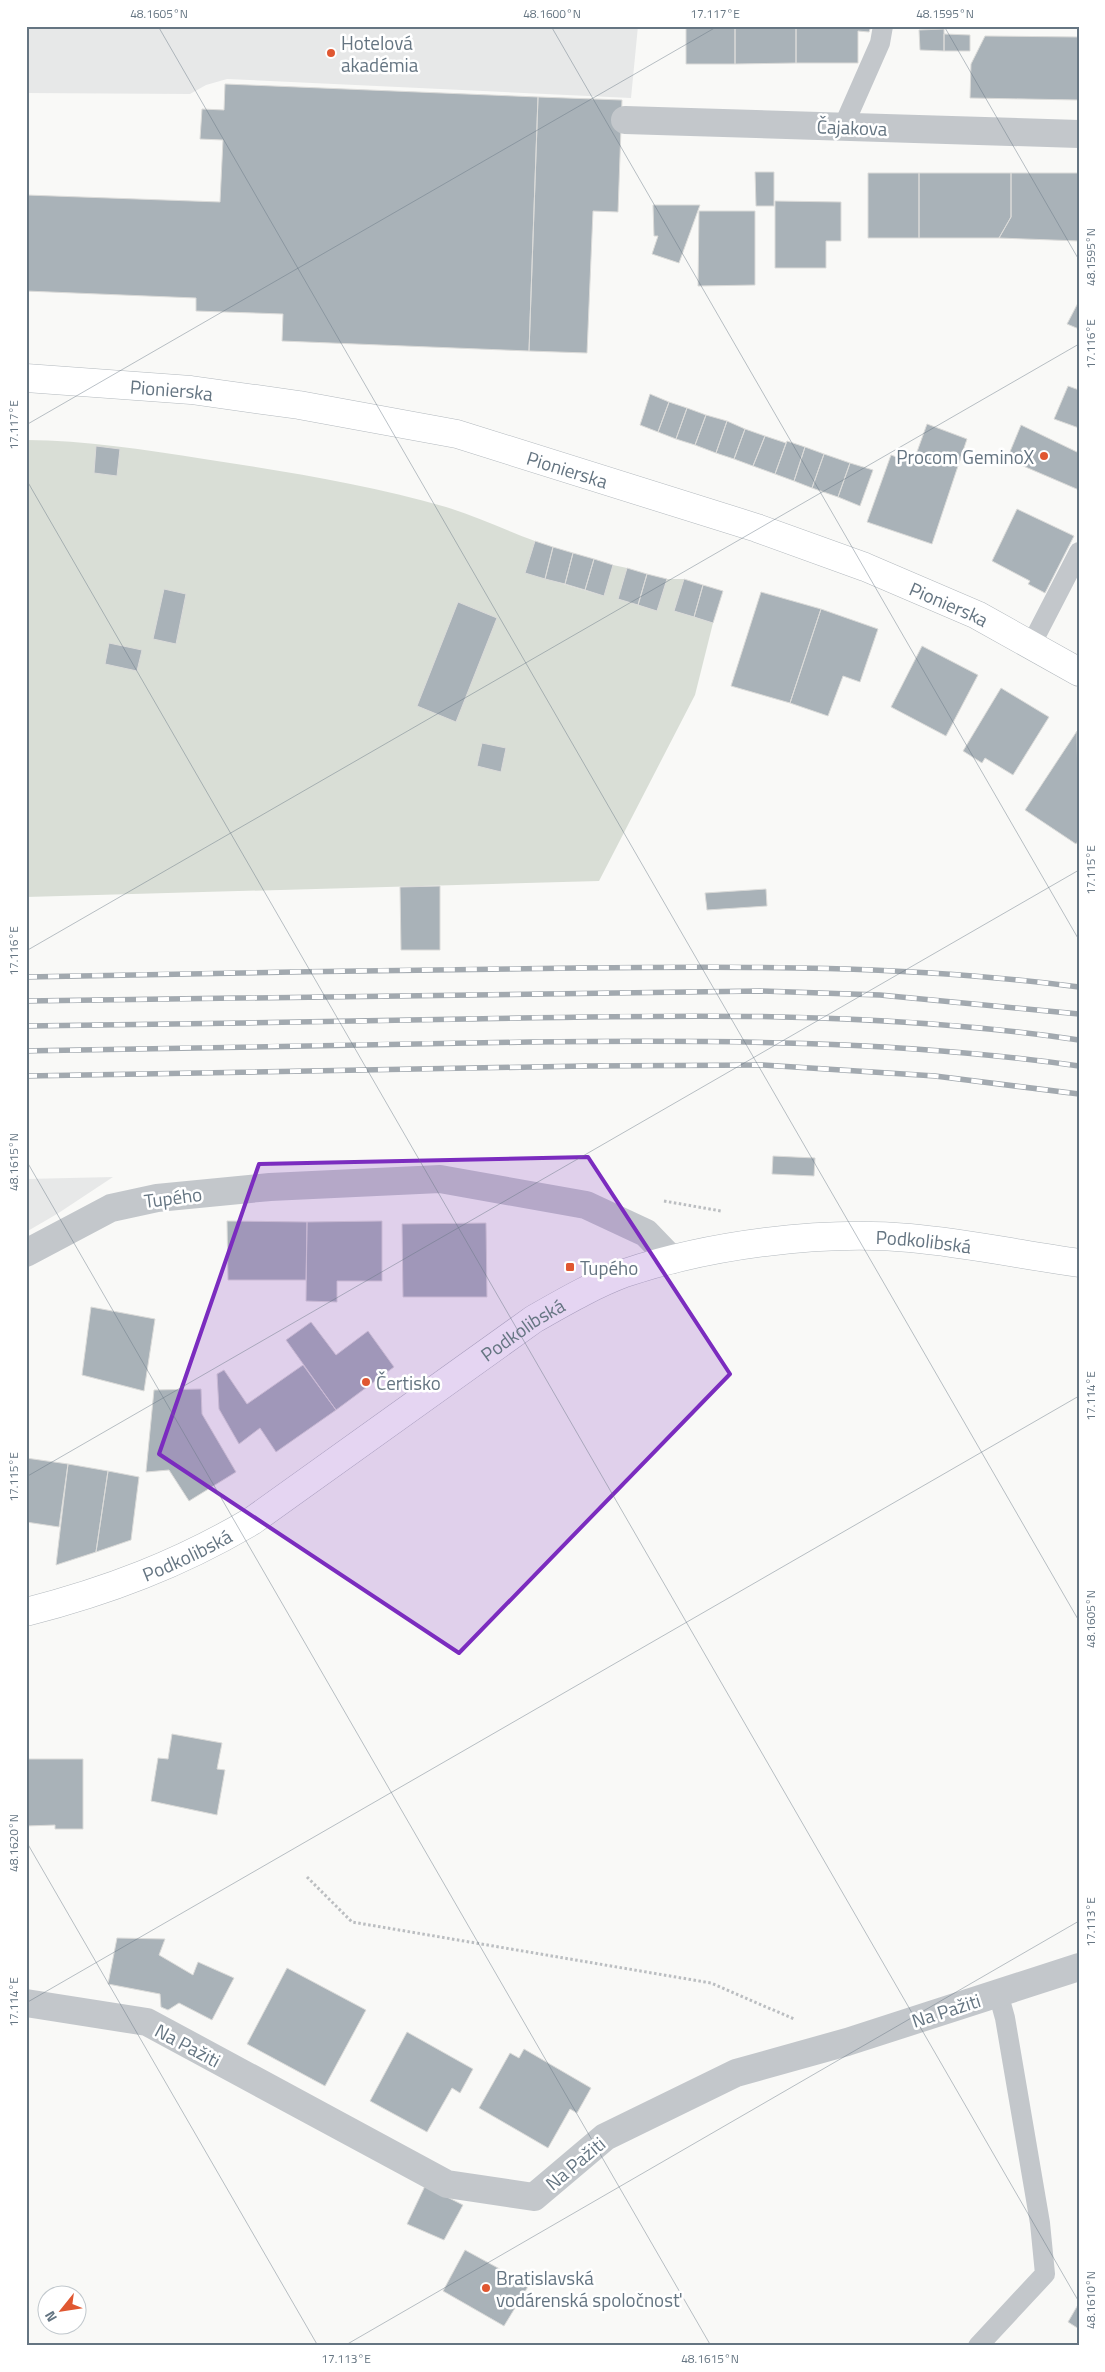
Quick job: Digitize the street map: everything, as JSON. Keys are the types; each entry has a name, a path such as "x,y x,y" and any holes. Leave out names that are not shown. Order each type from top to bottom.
{"street":[{"name":"Čajakova","path":"625,120 1079,134"},
{"name":"Pionierska","path":"26,378 84,381 200,392 317,408 457,434 748,526 865,567 977,615 1079,672"},
{"name":"Tupého","path":"26,1253 110,1208 157,1198 270,1187 440,1179 586,1205 646,1233 672,1260"},
{"name":"Podkolibská","path":"26,1612 87,1596 161,1568 210,1546 252,1521 534,1319 582,1292 625,1274 672,1260 752,1244 840,1237 910,1238 1079,1263"},
{"name":"Na Pažiti","path":"26,2003 147,2022 447,2184 534,2197 604,2137 736,2073 847,2042 1079,1967"}],"lane":[{"path":"843,127 880,43 883,26"},
{"path":"1031,645 1079,552"},
{"path":"978,2346 1044,2274 1040,2223 1005,2018 998,1993"}],"path":[{"path":"307,1877 352,1922 711,1983 795,2020"}],"highlighted area":[{"path":"588,1157 730,1374 459,1653 159,1454 259,1164"}],"shaded area":[{"name":"Hotelová akadémia","path":"26,26 638,26 631,98 227,79 206,85 190,94 26,93"},
{"path":"26,440 93,444 160,452 325,479 416,499 457,511 535,541 526,573 604,596 613,565 627,568 618,599 657,611 667,579 684,579 674,611 713,623 695,695 599,881 26,897"},
{"path":"113,1177 57,1214 26,1232 26,1179"}],"building":[{"path":"686,26 735,26 735,64 686,64"},
{"path":"735,26 796,26 796,63 735,64"},
{"path":"796,26 871,26 869,32 858,31 858,63 796,63"},
{"path":"944,29 944,51 920,50 919,30"},
{"path":"944,34 970,35 970,51 944,51"},
{"path":"985,36 1079,37 1079,100 970,98 971,64"},
{"path":"225,84 538,97 529,351 282,341 283,314 196,311 196,298 26,291 26,195 220,202 223,140 200,139 202,109 224,110"},
{"path":"538,97 622,100 618,212 593,211 587,353 529,351"},
{"path":"755,172 774,172 774,206 756,206"},
{"path":"868,173 919,173 919,238 868,238"},
{"path":"919,173 1011,173 1011,217 999,238 919,238"},
{"path":"1011,173 1079,173 1079,241 999,238 1011,217"},
{"path":"775,201 841,202 841,241 826,241 826,268 775,268"},
{"path":"653,205 700,205 679,263 652,254 658,236 654,236"},
{"path":"699,211 755,211 755,285 698,286"},
{"path":"1079,301 1079,329 1067,324"},
{"path":"1068,386 1079,390 1079,428 1054,419"},
{"path":"650,394 669,402 658,432 640,425"},
{"path":"669,402 687,408 676,439 658,432"},
{"path":"687,408 706,415 695,445 676,439"},
{"path":"706,415 727,421 716,453 695,445"},
{"path":"727,421 745,429 734,459 716,453"},
{"path":"927,424 967,439 932,544 867,522 891,455 913,463"},
{"name":"Procom GeminoX","path":"1021,425 1079,453 1079,490 1007,459"},
{"path":"745,429 765,436 753,466 734,459"},
{"path":"765,436 786,443 775,474 753,466"},
{"path":"787,441 805,447 794,481 775,474"},
{"path":"96,446 120,449 117,476 94,473"},
{"path":"805,447 824,454 812,488 794,481"},
{"path":"824,454 850,463 838,497 812,488"},
{"path":"850,463 873,470 860,506 838,497"},
{"path":"1017,509 1074,536 1045,593 1028,584 1030,581 992,561"},
{"path":"535,541 553,547 545,579 525,573"},
{"path":"553,547 573,553 565,584 545,579"},
{"path":"573,553 594,559 585,590 565,584"},
{"path":"594,559 613,565 604,596 585,590"},
{"path":"627,568 647,574 638,605 618,599"},
{"path":"647,574 667,579 657,611 638,605"},
{"path":"684,579 703,585 694,617 674,611"},
{"path":"703,585 723,591 713,623 694,617"},
{"path":"164,589 186,594 176,644 153,639"},
{"path":"761,592 821,609 790,703 731,686"},
{"path":"458,602 497,618 456,722 417,706"},
{"path":"821,609 878,629 860,682 843,676 828,716 790,703"},
{"path":"109,643 142,650 137,671 105,664"},
{"path":"922,646 978,675 946,736 891,707"},
{"path":"1001,688 1049,717 1013,775 985,758 982,763 963,751"},
{"path":"1077,731 1079,840 1076,844 1025,810"},
{"path":"482,743 506,748 501,772 477,766"},
{"path":"440,886 440,950 401,950 400,887"},
{"path":"766,889 767,906 707,910 705,893"},
{"path":"773,1156 815,1158 814,1176 772,1174"},
{"path":"227,1221 307,1222 306,1280 228,1280"},
{"path":"382,1221 382,1281 337,1281 337,1302 306,1301 307,1222"},
{"path":"486,1223 487,1297 403,1297 402,1224"},
{"path":"91,1307 155,1319 144,1391 82,1375"},
{"path":"311,1322 336,1355 368,1331 394,1367 336,1410 286,1340"},
{"path":"303,1365 336,1410 276,1452 260,1428 239,1444 219,1409 217,1374 224,1370 247,1404"},
{"path":"201,1389 202,1414 236,1472 189,1501 169,1470 146,1472 154,1390"},
{"path":"26,1458 68,1464 59,1527 26,1522"},
{"path":"68,1464 108,1471 96,1552 56,1565"},
{"path":"108,1471 139,1477 131,1540 96,1552"},
{"path":"172,1734 222,1743 217,1769 225,1770 217,1815 151,1801 158,1758 168,1759"},
{"path":"26,1759 83,1759 83,1829 55,1829 55,1825 26,1826"},
{"path":"117,1938 165,1939 159,1955 193,1975 198,1962 234,1978 212,2020 179,2003 168,2010 161,2007 160,1994 108,1984"},
{"path":"287,1968 366,2010 325,2086 247,2044"},
{"path":"407,2032 473,2069 460,2093 452,2088 427,2132 370,2101"},
{"path":"524,2049 591,2088 577,2113 570,2109 548,2148 479,2108 510,2053 519,2058"},
{"path":"425,2186 463,2205 444,2240 407,2224"},
{"name":"Bratislavská vodárenská spoločnosť","path":"465,2250 529,2285 504,2326 443,2291"},
{"path":"1079,2303 1079,2329 1068,2322"}],"railway":[{"path":"26,977 640,967 765,967 954,974 1079,987"},
{"path":"26,1001 760,991 880,995 1079,1014"},
{"path":"26,1026 619,1016 773,1017 850,1019 926,1024 1003,1030 1079,1040"},
{"path":"26,1051 667,1041 873,1046 1010,1057 1079,1066"},
{"path":"26,1076 585,1066 763,1065 935,1076 1079,1094"}],"place":[{"name":"Hotelová akadémia","path":"331,53"},
{"name":"Procom GeminoX","path":"1044,456"},
{"name":"Tupého","path":"570,1267"},
{"name":"Čertisko","path":"366,1382"},
{"name":"Bratislavská vodárenská spoločnosť","path":"486,2288"}]}
